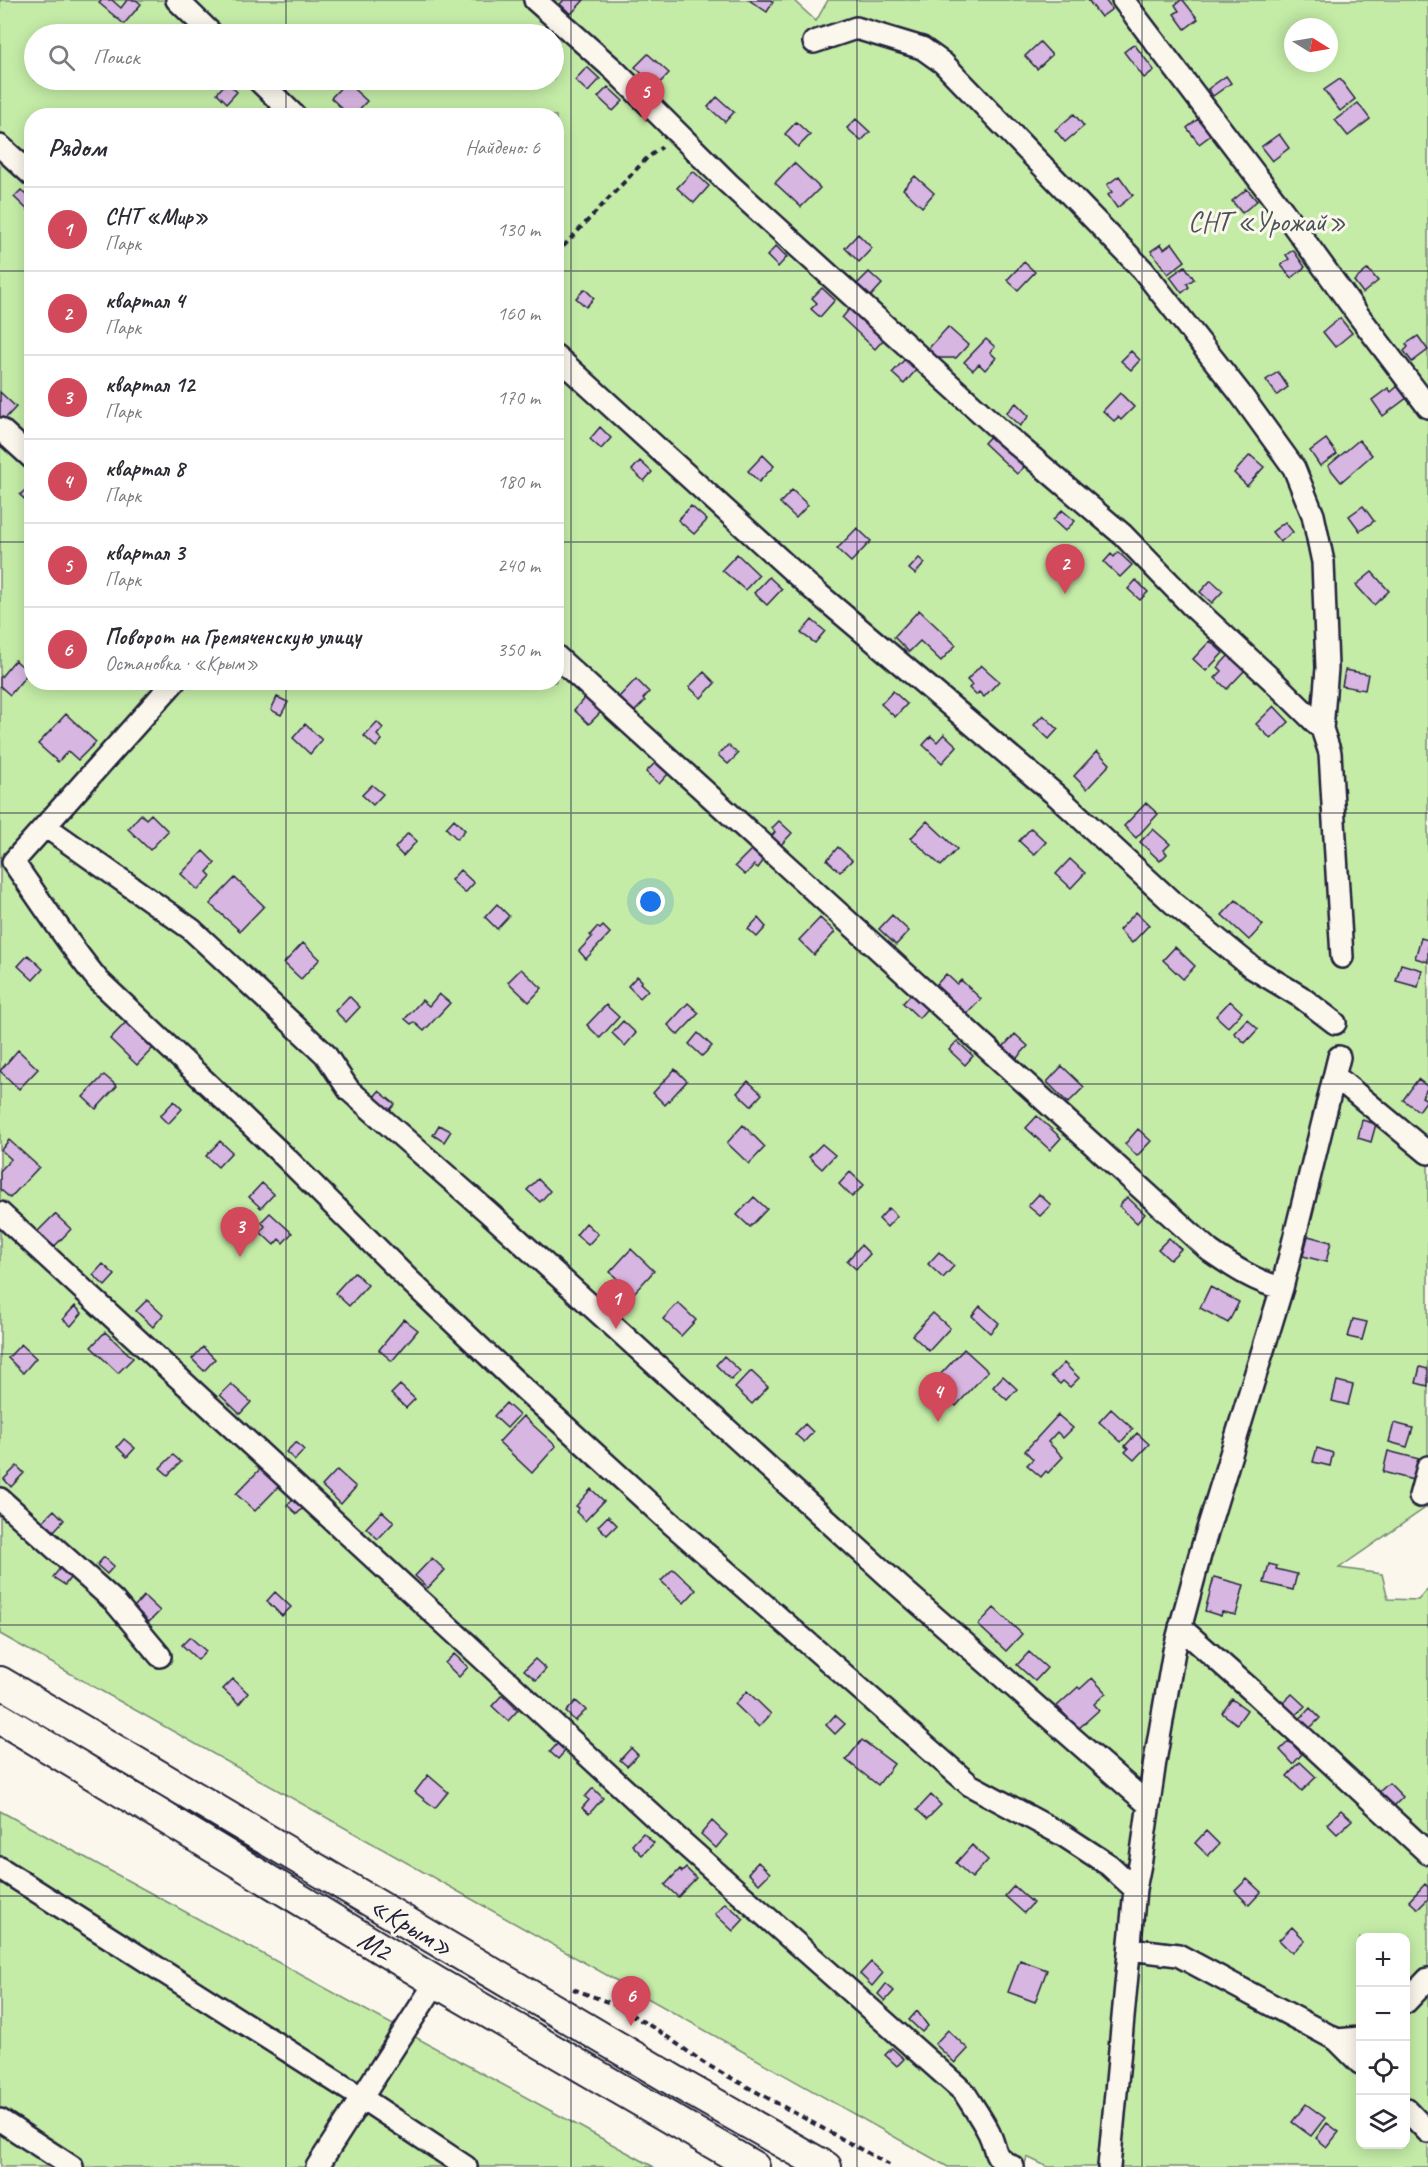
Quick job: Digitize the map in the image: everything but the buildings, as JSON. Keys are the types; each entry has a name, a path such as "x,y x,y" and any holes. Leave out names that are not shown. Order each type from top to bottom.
{"highway":[{"name":"«Крым»","path":"0,1682 680,2084 825,2167"},
{"name":"М2","path":"0,1718 436,1982 754,2167"}],"street":[{"path":"177,0 202,24"},
{"path":"535,0 562,24"},
{"path":"1123,0 1428,407"},
{"path":"564,26 613,69 728,183 1001,431 1123,535 1190,604 1272,679 1322,729"},
{"path":"814,42 856,28 922,48 943,63 1143,270 1239,392 1294,468 1313,515 1323,561 1327,668 1322,729 1330,753 1342,957"},
{"path":"268,90 287,108"},
{"path":"0,146 24,168"},
{"path":"564,363 809,586 1056,796 1173,903 1253,968 1301,997 1335,1023"},
{"path":"0,429 24,451"},
{"path":"564,663 1210,1251 1268,1285 1282,1288"},
{"path":"167,690 7,870 54,919 77,956 98,980 287,1159 409,1281 673,1525 970,1785 1063,1835 1109,1865 1135,1889"},
{"path":"45,826 191,929 325,1054 350,1090 898,1585 1149,1805"},
{"path":"1109,2167 1135,1889 1174,1651 1200,1555 1282,1288 1337,1067 1428,1153"},
{"path":"0,1213 675,1836 964,2092 990,2135 994,2152 1002,2161 1013,2167"},
{"path":"1420,1496 1428,1467"},
{"path":"0,1498 114,1601 160,1656"},
{"path":"1180,1627 1428,1853"},
{"path":"0,1868 362,2098 466,2167"},
{"path":"1130,1949 1178,1955 1337,2040 1356,2059"},
{"path":"1410,1998 1428,1978"},
{"path":"317,2167 436,1982"},
{"path":"1337,2040 1356,2038"},
{"path":"1410,2113 1428,2132"},
{"path":"0,2120 72,2167"}],"path":[{"path":"564,246 647,158 680,134"}],"green space":[{"name":"СНТ «Урожай»","path":"0,0 793,0 816,21 828,0 1428,0 1428,1506 1339,1568 1382,1574 1388,1599 1418,1600 1428,1589 1428,2167 1048,2167 1027,2157 1024,2167 948,2167 0,1634"},
{"path":"0,1811 654,2167 0,2167"}],"place":[{"name":"квартал 3","path":"645,122"},
{"name":"квартал 4","path":"1065,594"},
{"name":"квартал 12","path":"240,1257"},
{"name":"СНТ «Мир»","path":"616,1329"},
{"name":"квартал 8","path":"938,1422"},
{"name":"Поворот на Гремяченскую улицу","path":"631,2026"}]}
